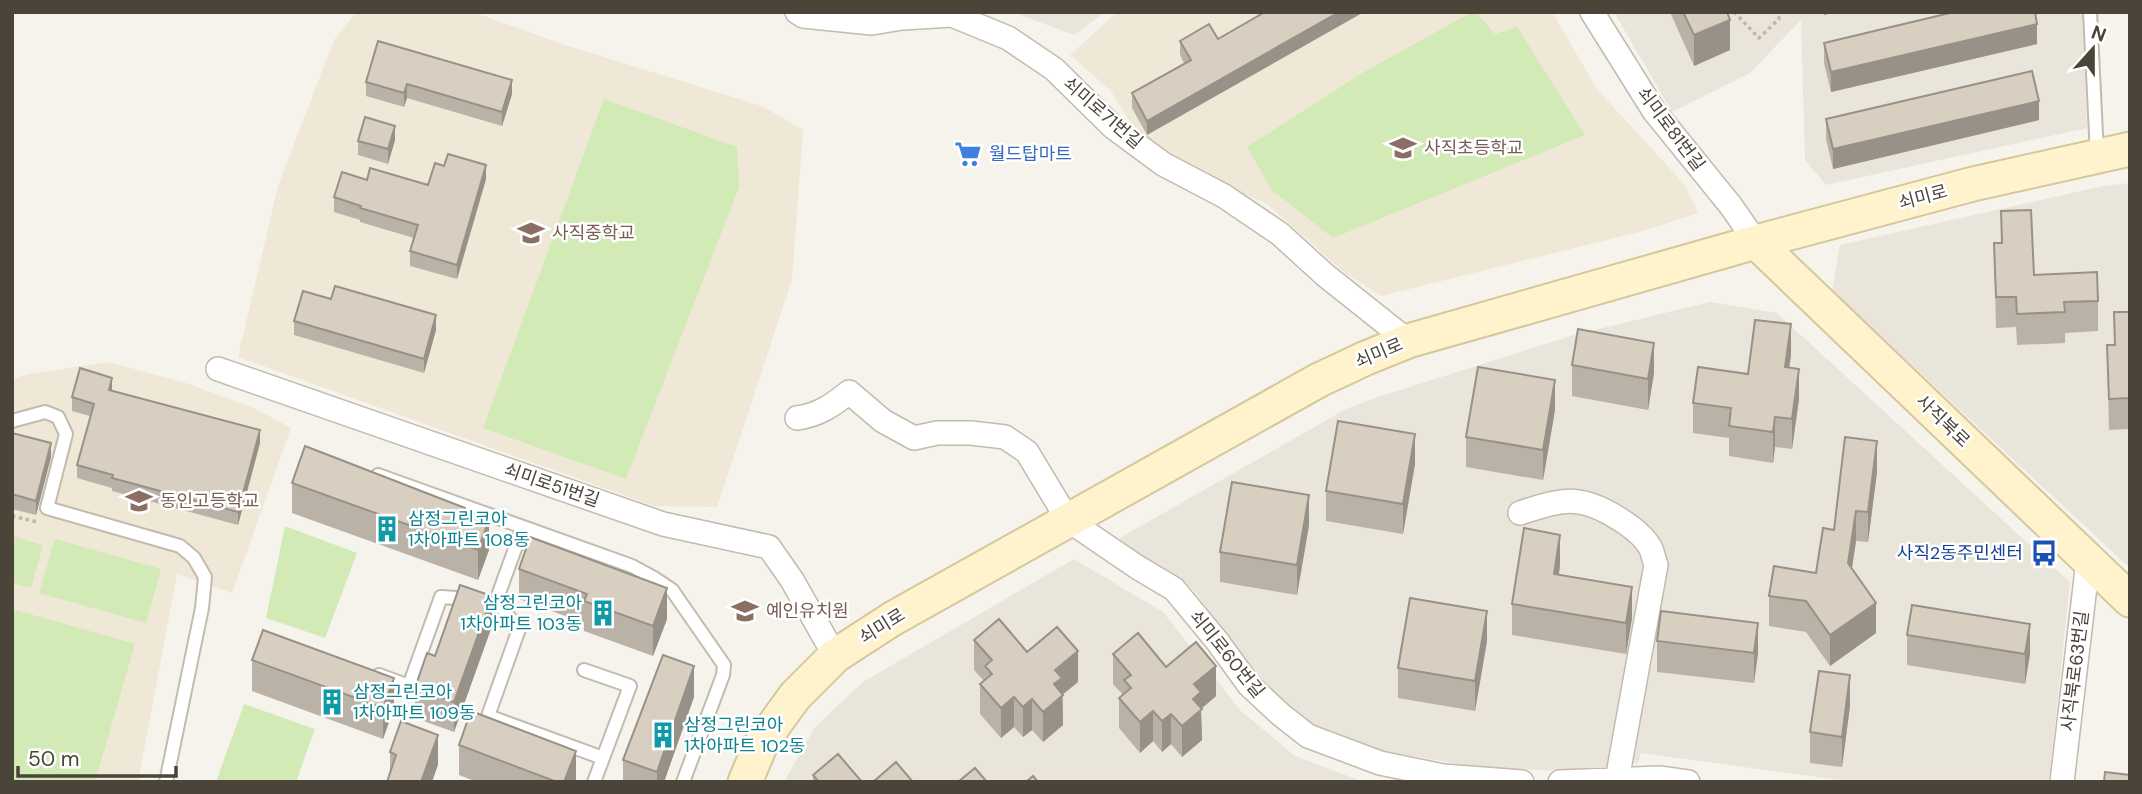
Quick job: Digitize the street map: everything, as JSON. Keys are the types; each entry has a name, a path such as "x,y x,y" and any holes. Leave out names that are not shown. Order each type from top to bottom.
{"main road":[{"name":"쇠미로","path":"745,782 761,744 774,725 795,696 835,656 892,619 1319,380 1408,341 1756,242 1973,184 2130,149"},
{"name":"사직북로","path":"1756,242 2130,600"}],"street":[{"name":"쇠미로71번길","path":"797,12 803,16 872,23 952,15 1008,38 1054,69 1113,127 1163,164 1224,196 1280,234 1325,275 1408,341"},
{"name":"쇠미로81번길","path":"1592,12 1654,111 1731,205 1756,242"},
{"name":"쇠미로51번길","path":"218,369 663,524 769,547 792,580 835,656"},
{"path":"797,418 827,409 849,392 883,421 914,438 949,433 1005,437 1027,452 1068,520"},
{"path":"1520,513 1542,505 1578,502 1621,520 1651,548 1656,565 1618,780"},
{"name":"쇠미로60번길","path":"1068,520 1174,589 1249,685 1308,736 1380,763 1443,776 1521,782"},
{"name":"사직북로63번길","path":"2062,782 2088,561"},
{"path":"1560,782 1659,778 1688,782"}],"lane":[{"path":"2090,12 2097,156"},
{"path":"12,421 45,412 58,417 66,434 47,508 180,546 194,558 205,577 202,608 166,782"},
{"path":"371,472 632,566 672,590 724,664 723,676 684,782"},
{"path":"496,601 523,527"},
{"path":"370,672 409,686 441,597 496,601 519,629 488,716 603,758"},
{"path":"584,670 630,686 594,782"}],"path":[{"path":"1734,12 1759,38 1779,19 1778,12"},
{"path":"12,516 36,522 46,518"}],"shaded area":[{"name":"사직중학교","path":"356,12 473,12 562,44 762,106 803,130 792,280 717,507 654,506 238,357 278,186 334,40"},
{"path":"1013,12 1105,12 1074,35"},
{"name":"사직초등학교","path":"1117,12 1552,12 1597,89 1685,185 1698,213 1647,230 1381,296 1345,273 1267,204 1180,166 1140,138 1111,91 1070,55"},
{"path":"1614,12 2082,12 2087,128 1826,185 1805,160 1801,20 1750,73 1672,112"},
{"path":"2130,183 2130,568 1832,291 1840,245 2103,186"},
{"path":"1710,302 1777,313 2070,582 2049,782 1854,782 1641,753 1638,763 1593,770 1475,767 1385,751 1310,723 1257,678 1195,592 1182,579 1120,545 1120,538 1346,409 1574,335"},
{"name":"동인고등학교","path":"109,362 186,383 254,408 291,428 232,593 177,574 138,782 12,782 12,379 28,374"},
{"path":"1074,559 1163,612 1241,711 1295,756 1364,782 784,782 815,727 863,682"}],"green space":[{"path":"1476,12 1495,34 1517,27 1585,135 1333,238 1272,190 1247,147 1364,72"},
{"path":"604,99 737,147 739,187 626,479 483,428"},
{"path":"285,526 357,553 325,638 266,618"},
{"path":"12,536 43,545 31,588 12,583"},
{"path":"55,539 161,569 146,623 39,593"},
{"path":"12,609 135,644 95,782 12,782"},
{"path":"244,704 315,729 296,782 216,782"}],"building":[{"path":"1265,12 1339,12 1147,121 1132,93 1191,60 1180,41 1209,24 1218,39"},
{"path":"1683,12 1727,12 1730,20 1694,35"},
{"path":"1954,12 2035,12 2037,24 1831,72 1824,43"},
{"path":"378,41 512,80 502,112 407,84 404,93 366,82"},
{"path":"2032,71 2039,101 1833,149 1826,119"},
{"path":"365,117 395,126 388,149 358,141"},
{"path":"448,154 486,165 457,265 410,251 418,225 360,208 361,206 334,197 342,172 367,180 370,168 428,185 435,163 444,166"},
{"path":"2031,210 2034,275 2097,272 2098,301 2064,302 2065,312 2017,314 2016,297 1996,297 1994,243 2002,243 2001,211"},
{"path":"335,286 436,315 424,359 294,321 303,291 331,299"},
{"path":"2114,312 2130,312 2130,416 2129,398 2109,399 2107,345 2115,345"},
{"path":"1755,320 1791,324 1785,367 1799,369 1792,419 1775,417 1773,432 1729,426 1731,408 1693,403 1698,367 1748,374"},
{"path":"1578,329 1654,343 1648,379 1572,365"},
{"path":"1478,367 1555,380 1543,450 1466,437"},
{"path":"80,368 112,378 109,390 260,430 238,512 112,478 113,475 77,465 94,404 72,397"},
{"path":"1338,421 1415,434 1403,504 1326,491"},
{"path":"12,433 51,443 36,501 12,494"},
{"path":"1845,437 1877,441 1868,512 1856,511 1848,563 1876,603 1830,635 1806,601 1769,596 1774,566 1816,573 1823,528 1834,530"},
{"path":"305,446 489,519 478,550 292,483"},
{"path":"1232,482 1309,495 1297,565 1220,552"},
{"path":"1524,528 1560,535 1554,574 1632,587 1626,623 1512,604"},
{"path":"530,537 667,588 653,626 584,601 587,594 519,569"},
{"path":"460,585 492,596 454,702 415,688 427,653 435,656"},
{"path":"1410,598 1487,611 1475,681 1398,668"},
{"path":"1912,605 2030,624 2025,654 1907,635"},
{"path":"1661,611 1758,623 1754,653 1657,641"},
{"path":"999,619 1027,652 1057,627 1078,651 1055,670 1062,678 1054,684 1063,695 1043,712 1032,699 1023,707 1014,697 1001,708 980,684 992,674 985,666 992,660 974,640"},
{"path":"263,630 394,678 383,708 252,660"},
{"path":"1138,633 1166,667 1196,642 1216,666 1194,684 1201,692 1193,699 1202,709 1182,726 1171,714 1162,721 1153,711 1140,722 1119,698 1131,688 1124,680 1131,675 1113,654"},
{"path":"663,655 694,666 657,772 623,760"},
{"path":"1819,671 1850,675 1842,737 1810,732"},
{"path":"471,711 576,751 564,782 557,782 459,745"},
{"path":"401,721 438,735 421,782 387,782 396,755 390,752"},
{"path":"838,754 862,782 819,782 813,775"},
{"path":"896,762 913,782 873,782"},
{"path":"975,768 987,782 958,782"},
{"path":"2105,772 2130,775 2130,782 2104,782"},
{"path":"1033,776 1038,782 1026,782"}],"place":[{"name":"사직초등학교","path":"1403,148"},
{"name":"월드탑마트","path":"968,154"},
{"name":"사직중학교","path":"531,233"},
{"name":"동인고등학교","path":"139,501"},
{"name":"삼정그린코아 1차아파트 108동","path":"387,529"},
{"name":"사직2동주민센터","path":"2044,553"},
{"name":"예인유치원","path":"745,611"},
{"name":"삼정그린코아 1차아파트 103동","path":"603,613"},
{"name":"삼정그린코아 1차아파트 109동","path":"332,702"},
{"name":"삼정그린코아 1차아파트 102동","path":"663,735"}]}
